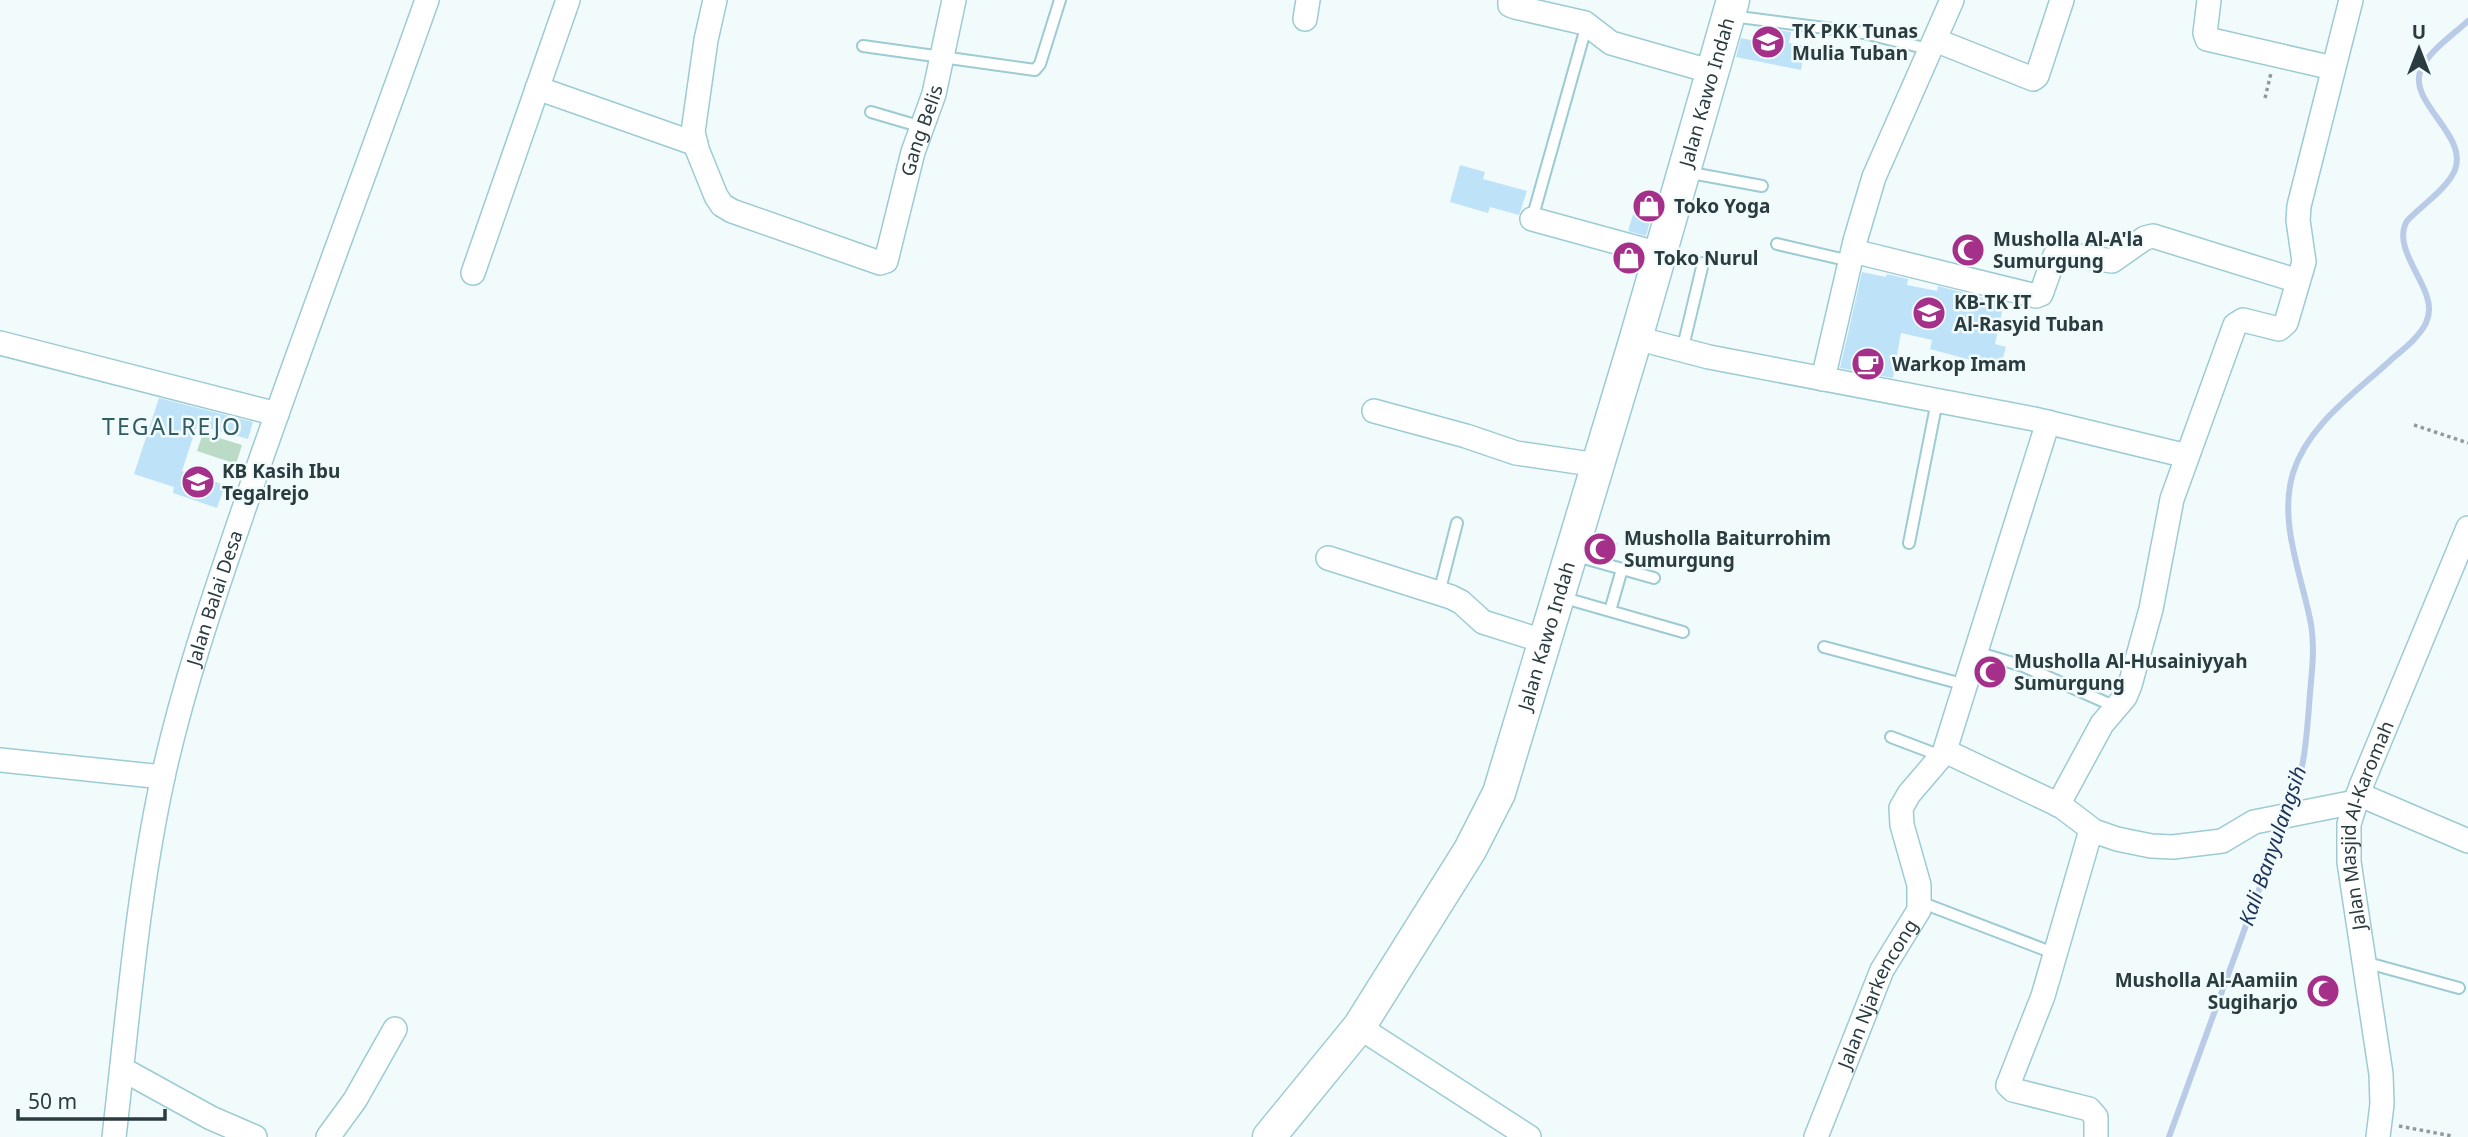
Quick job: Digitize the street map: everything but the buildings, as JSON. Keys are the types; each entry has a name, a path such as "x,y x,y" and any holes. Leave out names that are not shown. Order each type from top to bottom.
{"street":[{"name":"Jalan Balai Desa","path":"114,1137 139,918 163,777 185,691 277,414 427,0"},
{"path":"473,273 568,0"},
{"path":"537,88 696,144 694,124 715,0"},
{"name":"Gang Belis","path":"696,144 716,196 724,207 880,263 886,259 911,159 934,94 954,0"},
{"path":"1510,0 1510,5 1515,7 1587,24 1611,43 1713,72"},
{"path":"1823,379 1851,256 1877,168 1952,0"},
{"path":"1933,45 2033,79 2062,0"},
{"path":"2209,0 2205,33 2207,39 2333,68"},
{"path":"2058,805 2098,731 2128,691 2142,645 2169,512 2236,323 2243,320 2281,329 2285,326 2304,262 2298,220 2299,206 2351,0"},
{"name":"Jalan Kawo Indah","path":"1269,1137 1359,1027 1481,830 1504,776 1636,338 1730,8"},
{"path":"1532,219 1660,254"},
{"path":"1851,256 2036,296 2042,292 2058,253 2110,262 2145,238 2153,236 2298,281"},
{"path":"1636,338 1682,351 2048,422 2187,456"},
{"path":"0,343 277,414"},
{"path":"1374,411 1466,436 1508,452 1598,465"},
{"name":"Jalan Njarkencong","path":"1816,1137 1878,978 1916,918 1920,902 1919,885 1902,825 1901,808 1909,794 1943,754 2048,422"},
{"name":"Jalan Masjid Al-Karomah","path":"2379,1130 2383,1094 2381,1074 2348,862 2348,835 2356,798 2467,534"},
{"path":"1328,558 1439,593 1457,600 1490,626 1546,642"},
{"path":"1943,754 2058,805 2091,830 2117,839 2161,847 2225,840 2260,821 2356,798 2468,841"},
{"path":"0,760 163,777"},
{"path":"2091,830 2043,996 2008,1085 2013,1090 2089,1109 2095,1116 2096,1137"},
{"path":"1359,1027 1529,1137"},
{"path":"328,1137 355,1100 395,1028"},
{"path":"122,1069 212,1118 255,1137"}],"lane":[{"path":"863,46 1035,70 1040,64 1060,0"},
{"path":"1730,8 1933,45"},
{"path":"1532,219 1587,24"},
{"path":"871,113 922,127"},
{"path":"1684,172 1762,186"},
{"path":"1777,244 1851,256"},
{"path":"1682,351 1703,262"},
{"path":"1909,543 1937,401"},
{"path":"1439,593 1457,523"},
{"path":"1572,555 1654,578"},
{"path":"1610,611 1622,569"},
{"path":"1559,596 1683,632"},
{"path":"1824,647 1966,685"},
{"path":"1976,652 2023,666 2116,706"},
{"path":"1891,737 1943,754"},
{"path":"1920,902 2056,954"},
{"path":"2364,962 2459,988"}],"path":[{"path":"2414,425 2468,443"},
{"path":"2379,1130 2452,1136"}],"green space":[{"path":"203,433 242,445 236,464 197,451"}],"waterway":[{"name":"Kali Banyulangsih","path":"2290,808 2304,752 2313,650 2311,624 2290,530 2288,511 2293,473 2300,455 2322,424 2411,342 2427,320 2428,300 2409,259 2403,239 2404,230 2407,221 2440,191 2451,177 2457,157 2454,144 2423,96 2419,84 2420,72 2434,51 2468,21"},
{"name":"Kali Banyulangsih","path":"2169,1137 2284,821"}],"place":[{"name":"TK PKK Tunas Mulia Tuban","path":"1768,42"},
{"name":"Toko Yoga","path":"1649,206"},
{"name":"Musholla Al-A'la Sumurgung","path":"1968,250"},
{"name":"Toko Nurul","path":"1629,258"},
{"name":"KB-TK IT Al-Rasyid Tuban","path":"1929,313"},
{"name":"Warkop Imam","path":"1868,364"},
{"name":"KB Kasih Ibu Tegalrejo","path":"198,482"},
{"name":"Musholla Baiturrohim Sumurgung","path":"1600,549"},
{"name":"Musholla Al-Husainiyyah Sumurgung","path":"1990,672"},
{"name":"Musholla Al-Aamiin Sugiharjo","path":"2323,991"}],"district":[{"name":"TEGALREJO","path":"172,427"}]}
